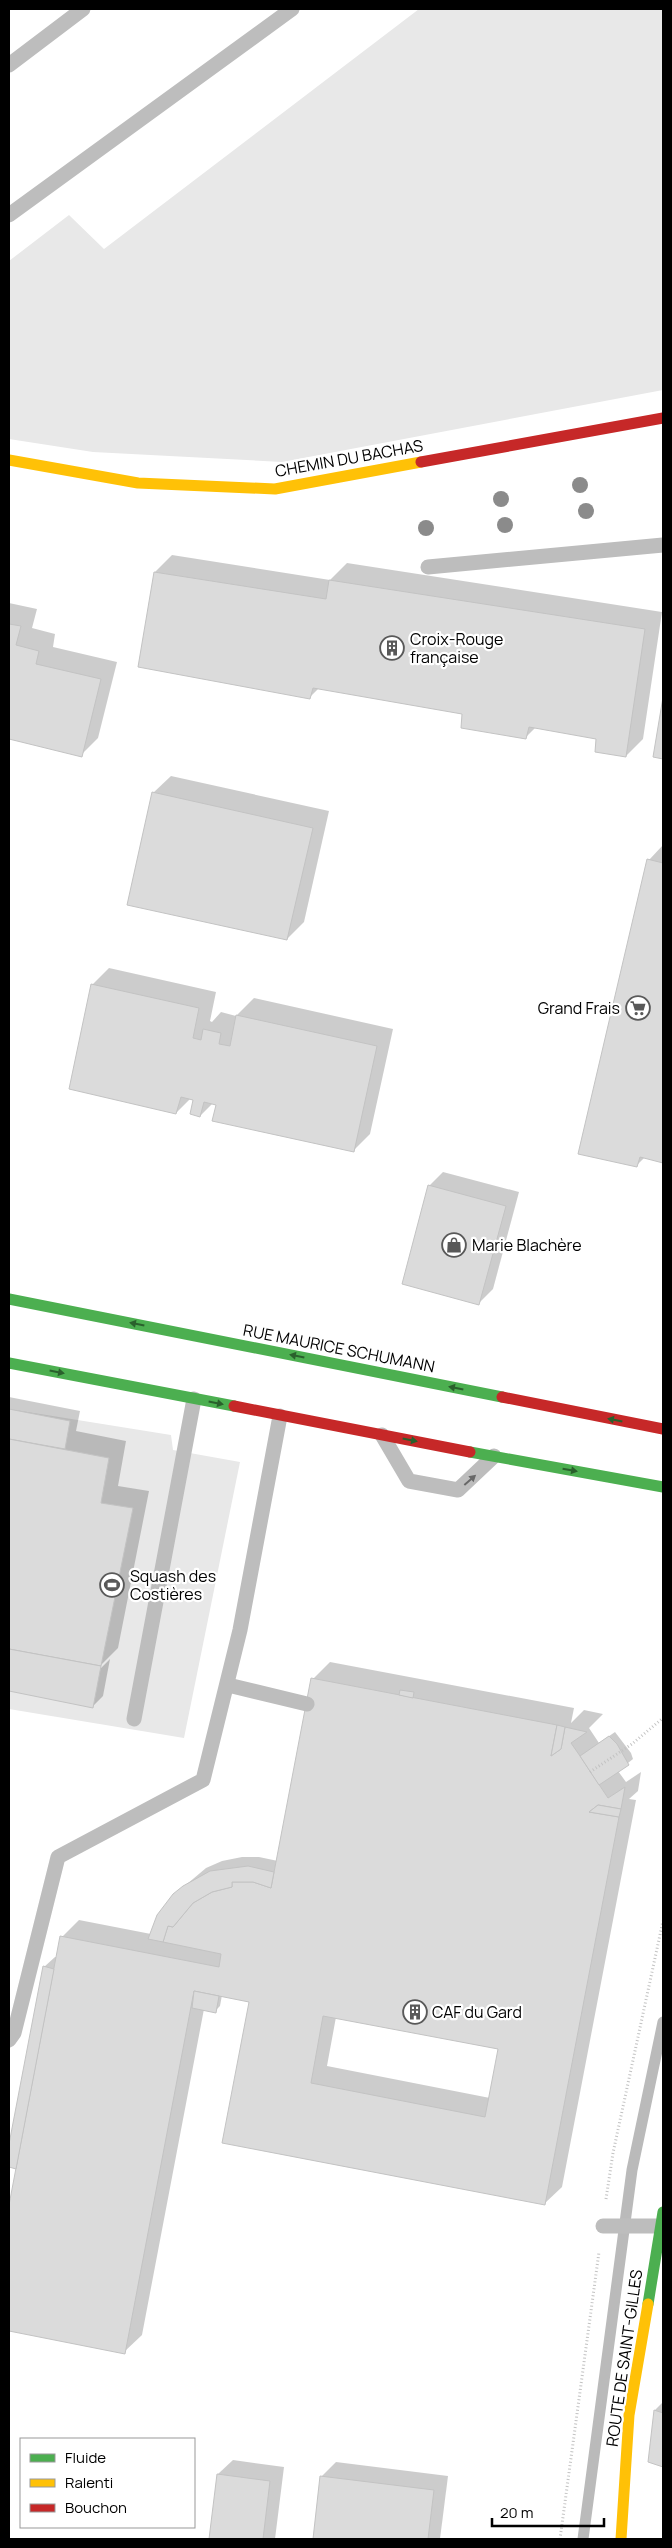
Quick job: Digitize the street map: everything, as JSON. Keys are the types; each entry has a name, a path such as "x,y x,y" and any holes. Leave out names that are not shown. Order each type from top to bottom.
{"main road":[{"name":"CHEMIN DU BACHAS","path":"9,460 138,483 275,489 663,418"},
{"name":"RUE MAURICE SCHUMANN","path":"9,1299 663,1429"},
{"path":"9,1363 280,1416 663,1486"},
{"name":"ROUTE DE SAINT-GILLES","path":"621,2539 629,2415 662,2219"}],"lane":[{"path":"9,64 83,9"},
{"path":"9,215 292,9"},
{"path":"428,567 663,545"},
{"path":"134,1719 194,1399"},
{"path":"9,2040 14,2033 58,1857 203,1780 228,1685 240,1630 280,1416"},
{"path":"382,1435 409,1481 418,1483 458,1490 494,1456"},
{"path":"228,1685 306,1704"},
{"path":"604,2226 643,2226 662,2219"}],"path":[{"path":"590,1772 632,1744 663,1718"}],"shaded area":[{"path":"419,9 663,9 663,390 282,462 93,452 9,439 9,261 69,215 104,249"},
{"name":"Squash des Costières","path":"9,1409 171,1435 173,1450 240,1462 184,1738 9,1709"}],"building":[{"name":"Croix-Rouge française","path":"154,572 326,599 329,580 645,629 626,757 595,752 596,739 529,727 526,739 461,728 462,714 313,688 310,699 138,667"},
{"path":"9,624 21,626 16,645 39,651 36,664 101,679 82,757 9,739"},
{"path":"663,697 663,759 653,757"},
{"path":"152,792 313,828 287,940 127,905"},
{"name":"Grand Frais","path":"647,859 663,863 663,1163 640,1157 637,1167 578,1154"},
{"path":"91,984 199,1008 193,1038 201,1040 203,1029 221,1033 219,1044 230,1046 236,1015 377,1046 354,1152 212,1121 216,1105 204,1102 200,1117 190,1114 193,1100 181,1097 176,1114 69,1089"},
{"name":"Marie Blachère","path":"428,1185 506,1206 479,1305 402,1284"},
{"path":"9,1409 70,1421 65,1449 9,1439"},
{"path":"9,1439 109,1458 101,1503 133,1508 101,1666 9,1649"},
{"path":"9,1649 101,1666 93,1708 9,1691"},
{"name":"CAF du Gard","path":"311,1678 557,1725 551,1756 561,1749 565,1727 587,1732 571,1743 608,1798 625,1787 621,1809 598,1805 589,1812 619,1817 545,2205 222,2143 249,2002 194,1991 125,2354 9,2331 9,2205 60,1936 219,1967 221,1954 163,1942 168,1926 173,1927 193,1903 212,1892 232,1887 232,1882 253,1882 271,1888","holes":["323,2016 498,2049 485,2117 311,2083"]},
{"path":"400,1690 414,1692 413,1698 399,1695"},
{"path":"557,1725 565,1727 561,1749 551,1756"},
{"path":"609,1736 617,1744 629,1765 599,1785 580,1756"},
{"path":"598,1805 621,1809 619,1817 589,1812"},
{"path":"248,1866 274,1872 271,1888 253,1882 232,1882 232,1887 212,1892 193,1903 173,1927 168,1926 163,1942 148,1939 157,1915 173,1894 183,1886 210,1871"},
{"path":"43,1966 54,1969 16,2169 9,2167 9,2144"},
{"path":"194,1991 219,1996 216,2013 192,2008"},
{"path":"654,2410 663,2413 663,2467 648,2462"},
{"path":"217,2474 270,2481 263,2539 209,2539"},
{"path":"320,2476 434,2490 428,2539 313,2539"}],"waterway":[{"path":"583,2539 632,2170 663,2022"}],"traffic: fast":[{"path":"9,1299 502,1397"},
{"path":"9,1363 234,1406"},
{"path":"470,1452 663,1487"},
{"path":"648,2304 663,2212"}],"traffic: slow":[{"path":"9,460 138,483 275,489 421,462"},
{"path":"621,2539 629,2415 648,2304"}],"traffic: jam":[{"path":"421,462 663,418"},
{"path":"502,1397 663,1429"},
{"path":"234,1406 470,1452"}],"place":[{"name":"Croix-Rouge française","path":"392,648"},
{"name":"Grand Frais","path":"638,1008"},
{"name":"Marie Blachère","path":"454,1245"},
{"name":"Squash des Costières","path":"112,1585"},
{"name":"CAF du Gard","path":"415,2012"}]}
